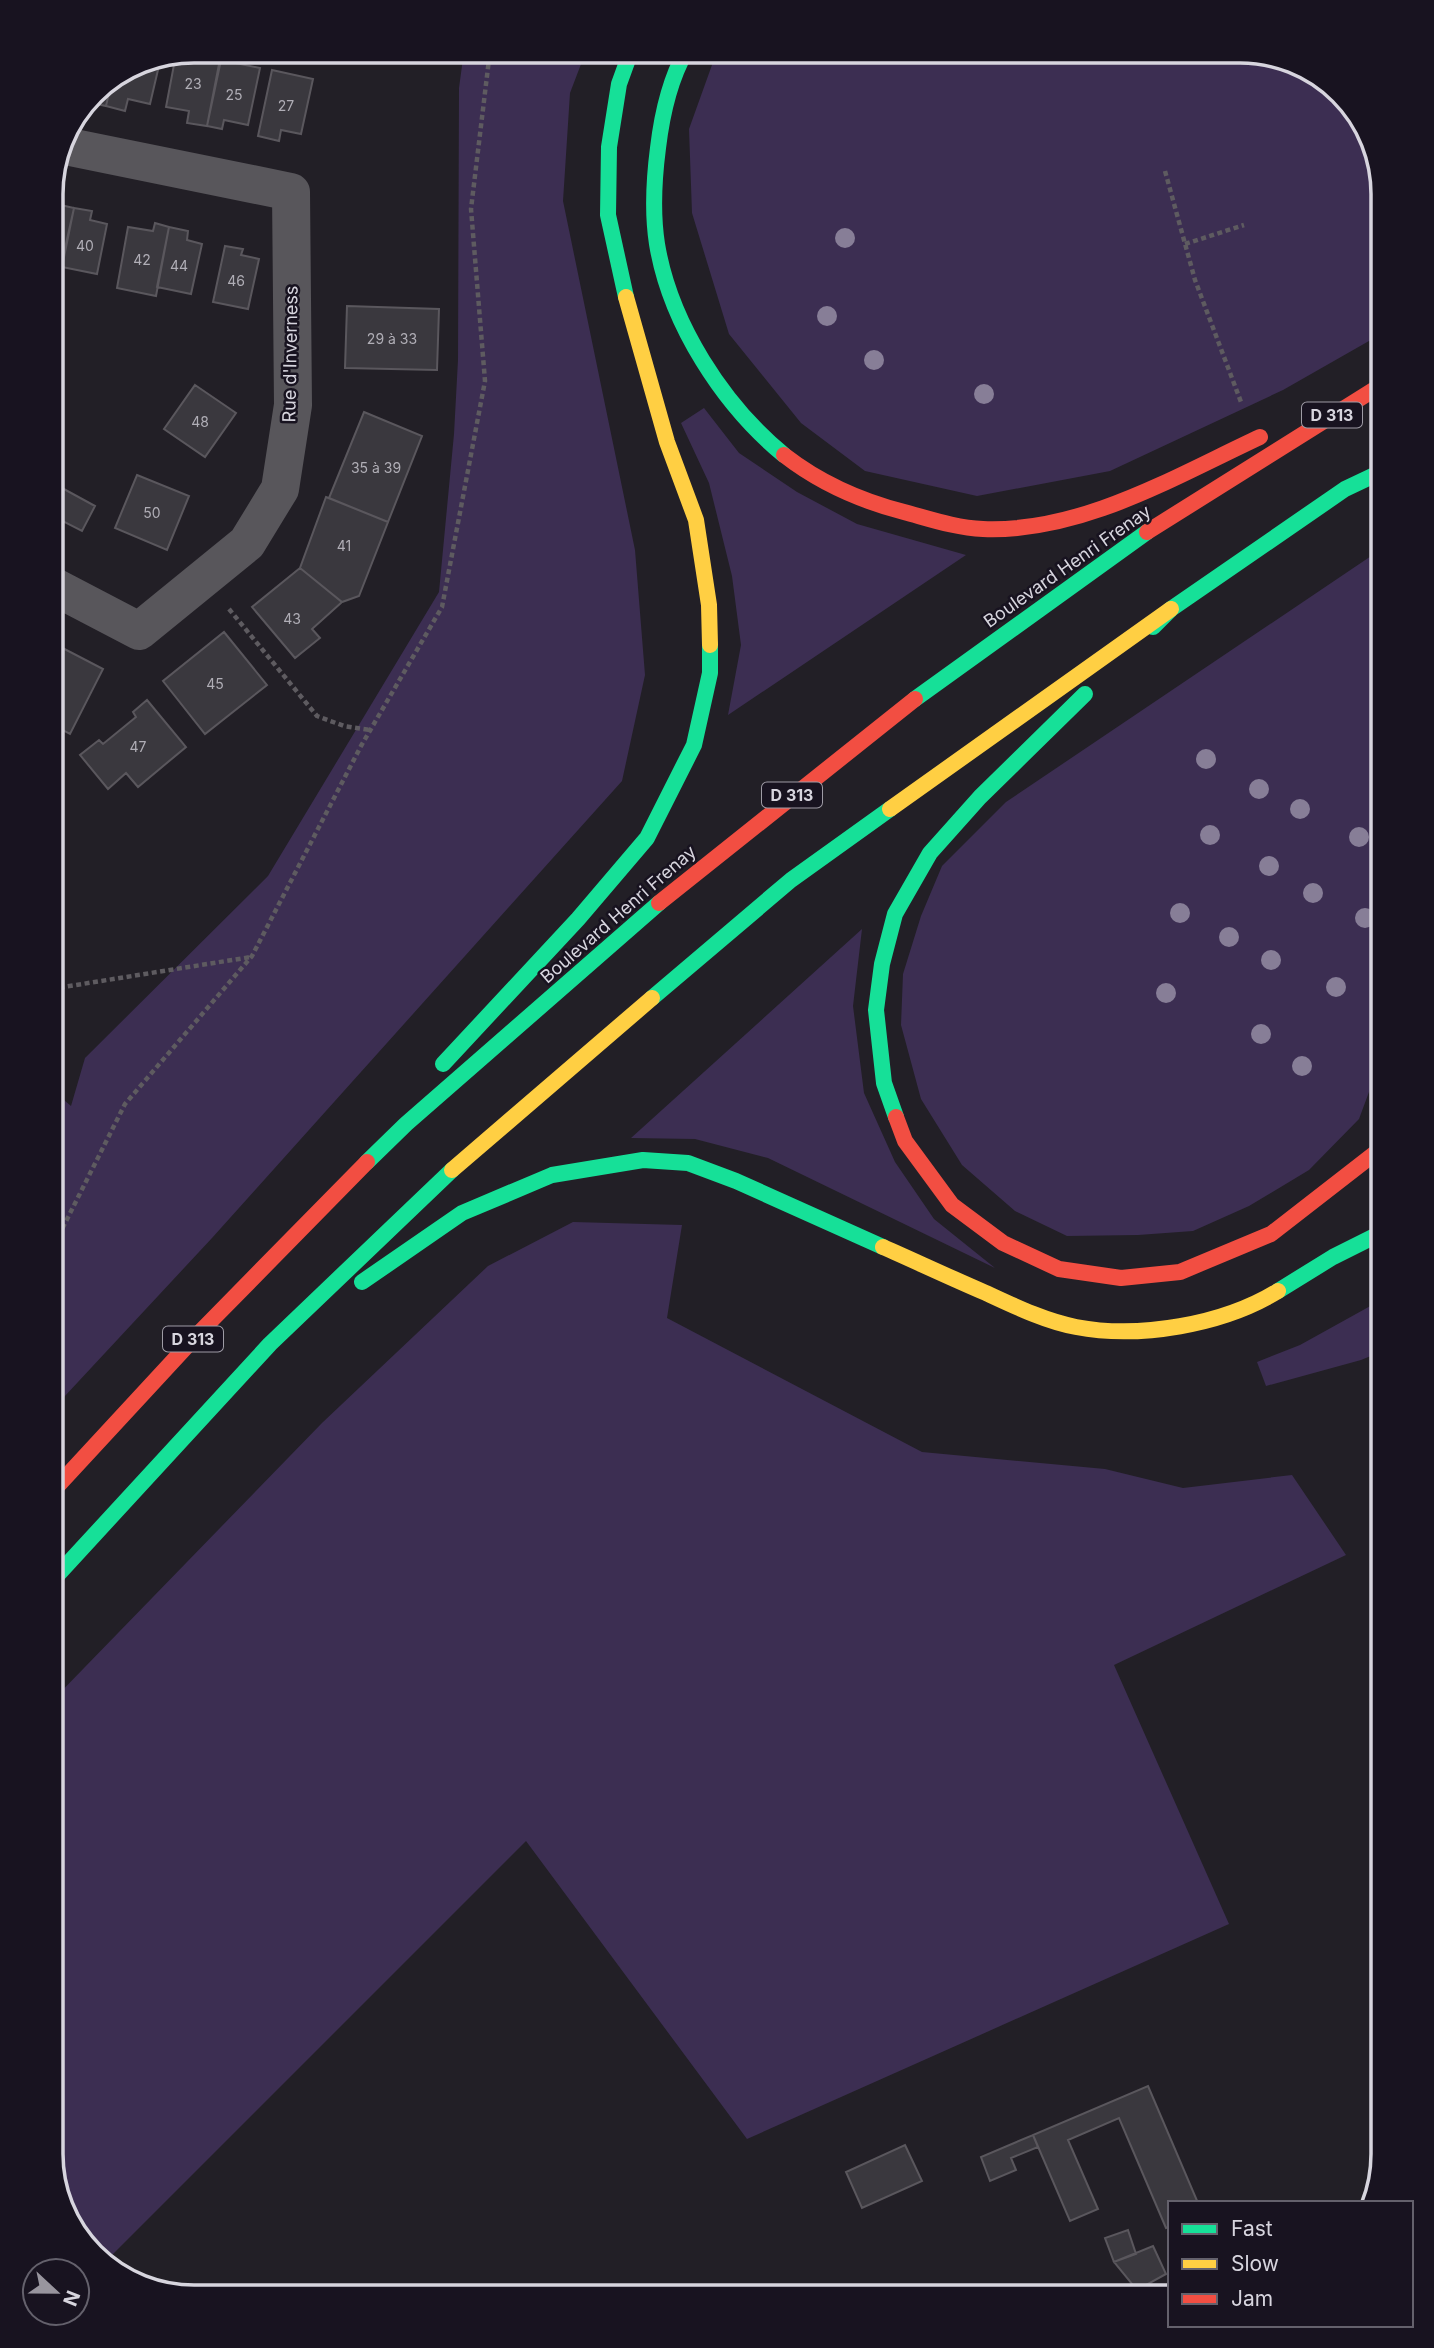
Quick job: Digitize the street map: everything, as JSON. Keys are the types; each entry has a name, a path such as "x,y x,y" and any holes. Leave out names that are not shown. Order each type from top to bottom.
{"highway":[{"path":"437,1071 578,919 647,838 694,745 710,673 709,605 696,520 667,442 632,324 608,215 608,147 619,84 627,63"},
{"path":"678,63 660,127 653,188 660,256 680,316 741,413 782,454 833,487 879,506 937,521 990,529 1049,523 1100,509 1371,387"},
{"name":"Boulevard Henri Frenay","path":"63,1480 198,1334 340,1189 406,1125 599,953 817,774 947,674 1154,527 1371,390"},
{"path":"63,1569 270,1344 460,1162 791,880 1171,609 1346,489 1371,477"},
{"path":"1171,609 980,797 930,853 895,914 882,964 876,1010 884,1083 905,1141 952,1205 1003,1243 1059,1269 1121,1278 1180,1272 1271,1234 1371,1159"},
{"path":"340,1189 370,1142 408,1101"},
{"path":"270,1344 462,1213 552,1175 643,1160 688,1163 736,1181 1025,1311 1076,1327 1136,1332 1206,1321 1268,1297 1333,1257 1371,1238"}],"street":[{"name":"Rue d'Inverness","path":"63,591 139,631 247,543 280,489 293,405 291,192 72,147"}],"path":[{"path":"63,1227 125,1104 252,956 370,730 442,607 485,381 471,209 489,63"},
{"path":"1165,171 1195,281 1255,439"},
{"path":"1185,244 1244,225"},
{"path":"204,578 317,716 344,726 370,730"},
{"path":"63,987 252,956"}],"shaded area":[{"path":"462,63 581,63 570,93 563,201 635,550 645,675 622,781 212,1238 63,1398 63,1099 71,1106 85,1058 268,876 439,592 458,360 459,88"},
{"path":"713,63 1249,63 1282,70 1313,85 1339,108 1358,136 1364,152 1371,194 1371,340 1283,390 1110,471 977,496 865,471 801,423 729,334 692,213 689,129"},
{"path":"704,408 739,453 797,492 857,524 966,555 728,715 741,645 732,576 709,483 681,423"},
{"path":"1371,556 1371,1086 1359,1119 1309,1170 1249,1206 1193,1231 1067,1236 1015,1211 962,1165 921,1099 901,1025 903,974 921,916 942,866 1006,802"},
{"path":"862,929 853,1006 864,1093 895,1162 934,1219 995,1268 768,1158 695,1139 631,1138"},
{"path":"573,1222 682,1225 667,1318 922,1452 1105,1469 1183,1488 1292,1475 1346,1555 1114,1665 1229,1924 747,2139 526,1841 111,2256 95,2240 76,2212 63,2163 63,1690 322,1423 488,1266"},
{"path":"1371,1306 1371,1356 1266,1386 1257,1362 1300,1345"}],"building":[{"path":"219,63 207,126 187,123 189,111 166,107 174,65"},
{"path":"220,63 260,68 248,125 224,120 222,129 207,126"},
{"path":"159,68 150,104 128,99 125,111 106,106 109,95 114,90 136,76"},
{"path":"272,70 313,79 301,134 281,130 279,141 258,136"},
{"path":"109,95 106,106 98,104"},
{"path":"63,206 74,208 63,257"},
{"path":"74,208 92,211 90,220 107,224 97,274 63,267"},
{"path":"155,223 169,227 156,296 117,288 128,227 153,231"},
{"path":"169,227 188,231 187,240 202,244 191,294 157,287"},
{"path":"225,246 243,249 241,255 259,259 248,309 213,302"},
{"path":"347,306 439,309 437,370 345,368"},
{"path":"195,385 236,413 205,457 164,429"},
{"path":"364,412 422,436 388,522 329,498"},
{"path":"137,475 189,496 167,550 115,528"},
{"path":"63,489 95,506 82,531 63,521"},
{"path":"326,497 388,522 359,596 342,602 300,568"},
{"path":"300,568 342,602 312,629 320,638 295,658 252,607"},
{"path":"224,632 267,685 205,734 163,681"},
{"path":"63,648 103,669 70,734 63,730"},
{"path":"147,700 186,747 138,787 126,773 108,789 80,755 99,740 103,744 136,717 133,712"},
{"path":"1148,2086 1197,2201 1168,2201 1166,2228 1119,2118 1068,2140 1098,2209 1070,2221 1033,2135"},
{"path":"1033,2135 1038,2147 1011,2158 1016,2170 990,2181 981,2157"},
{"path":"905,2145 922,2181 862,2208 846,2172"},
{"path":"1128,2230 1136,2254 1114,2262 1105,2238"},
{"path":"1153,2246 1166,2274 1146,2285 1133,2285 1114,2262"}],"traffic: fast":[{"path":"626,297 608,215 609,147 619,84 627,63"},
{"path":"680,63 667,98 662,123 654,196 657,244 664,274 674,303 702,360 740,412 784,455"},
{"path":"1153,627 1171,609 1345,489 1371,477"},
{"path":"915,699 1147,532"},
{"path":"443,1064 578,919 647,838 694,745 710,673 710,645"},
{"path":"896,1117 884,1083 876,1010 882,964 895,914 930,853 980,797 1085,694"},
{"path":"652,998 791,880 890,809"},
{"path":"367,1162 406,1124 659,903"},
{"path":"362,1282 462,1213 552,1175 643,1160 688,1163 736,1181 883,1247"},
{"path":"63,1569 270,1344 452,1170"},
{"path":"1278,1291 1333,1257 1371,1238"}],"traffic: slow":[{"path":"626,297 667,442 696,520 709,605 710,645"},
{"path":"890,809 1171,609"},
{"path":"452,1170 652,998"},
{"path":"883,1247 1041,1317 1076,1327 1101,1330 1153,1330 1180,1326 1232,1313 1278,1291"}],"traffic: jam":[{"path":"1147,532 1371,392"},
{"path":"784,455 826,482 888,508 963,527 1020,528 1056,522 1126,500 1260,437"},
{"path":"659,903 915,699"},
{"path":"896,1117 905,1141 952,1205 1003,1243 1059,1269 1121,1278 1180,1272 1271,1234 1371,1156"},
{"path":"63,1480 198,1334 367,1162"}]}
